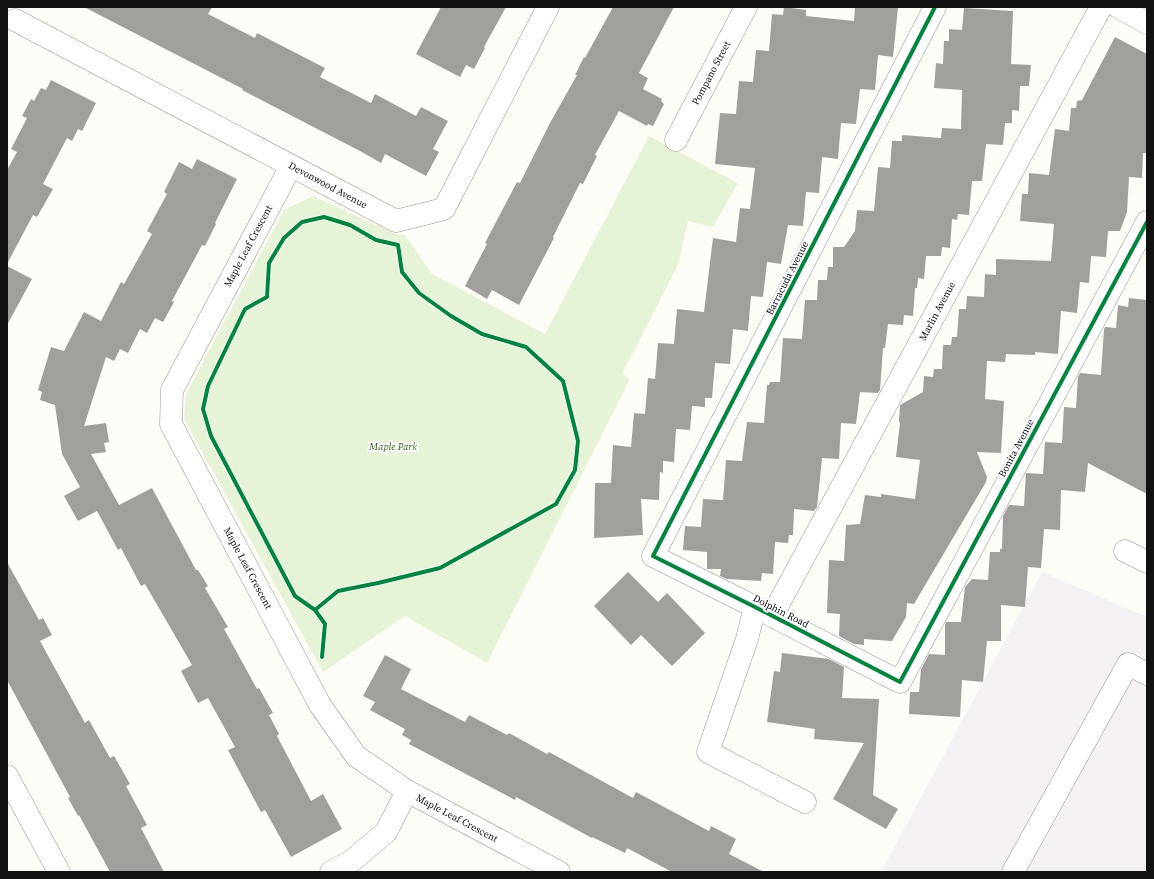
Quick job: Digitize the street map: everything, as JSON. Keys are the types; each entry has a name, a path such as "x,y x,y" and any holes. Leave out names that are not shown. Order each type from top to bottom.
{"street":[{"name":"Devonwood Avenue","path":"15,21 396,221 444,209 548,7"},
{"name":"Pompano Street","path":"676,140 746,7"},
{"name":"Barracuda Avenue","path":"654,556 935,7"},
{"name":"Marlin Avenue","path":"805,802 708,752 748,640 1101,7"},
{"path":"1118,7 1147,23"},
{"name":"Maple Leaf Crescent","path":"291,166 172,390 171,424 320,705 356,756 407,791 559,872"},
{"name":"Bonita Avenue","path":"900,682 1147,222"},
{"path":"1125,551 1147,562"},
{"name":"Dolphin Road","path":"654,556 900,682"},
{"path":"1012,872 1128,664 1147,674"},
{"path":"7,776 59,872"},
{"path":"331,872 353,860 386,832 407,791"}],"shaded area":[{"path":"1042,572 1147,617 1147,872 881,872"}],"green space":[{"name":"Maple Park","path":"649,136 738,183 713,227 688,221 678,265 622,374 630,379 487,663 405,616 323,672 184,419 186,394 284,210 313,196 395,234 405,235 432,274 545,334"}],"building":[{"path":"84,7 212,7 208,14 255,38 257,33 325,68 320,77 371,103 375,94 416,116 421,107 448,121 433,149 439,152 426,176 385,154 381,163 242,90 243,89"},
{"path":"441,7 506,7 484,47 485,48 474,69 466,65 460,77 416,54"},
{"path":"613,7 674,7 639,73 648,78 643,89 662,99 661,101 664,104 653,126 648,124 647,126 619,111 595,155 597,156 583,184 580,183 553,237 554,238 519,305 492,290 487,299 465,286 487,244 485,243 517,182 520,183 550,123 577,75 575,75 584,57 585,58"},
{"path":"784,7 806,10 806,16 854,21 855,7 898,7 893,57 878,55 875,90 860,89 856,124 841,123 838,159 822,157 819,193 806,192 803,226 788,225 781,264 767,262 763,297 751,296 748,331 733,329 730,364 715,363 712,398 705,398 705,407 692,406 690,430 676,429 674,462 663,461 663,473 660,472 659,500 641,499 643,535 594,538 595,483 611,483 613,445 631,447 634,413 645,414 648,378 655,379 658,343 674,344 677,309 704,312 713,238 736,242 740,208 750,209 755,168 715,164 720,113 736,114 739,81 753,82 756,50 769,51 772,14 783,15"},
{"path":"964,8 1013,11 1011,64 1031,65 1029,86 1020,86 1019,111 1012,110 1012,123 1005,123 1003,145 986,144 982,181 972,181 969,215 958,214 957,220 952,219 950,248 942,247 941,256 926,256 924,279 918,278 917,288 915,288 913,316 904,315 903,325 888,324 885,348 883,348 880,390 878,393 860,392 856,424 841,423 839,459 822,458 817,507 814,511 794,509 793,535 789,535 788,543 775,542 773,574 762,573 761,581 727,579 720,576 721,569 707,569 707,552 683,550 685,526 701,527 703,499 723,500 726,460 742,461 747,422 764,423 767,385 769,385 770,382 780,382 783,338 802,339 805,300 817,300 818,280 827,280 828,267 833,267 833,247 844,247 855,231 857,210 874,211 878,167 890,168 892,141 902,141 902,135 941,138 942,128 961,129 962,90 934,88 936,63 943,64 944,41 949,41 949,29 962,30"},
{"path":"1115,37 1147,54 1147,153 1143,153 1142,178 1129,177 1127,212 1120,231 1108,231 1106,257 1091,256 1089,283 1080,282 1077,313 1061,311 1058,354 1035,352 1035,355 1006,354 1005,362 987,361 985,399 1004,401 1001,453 977,452 987,477 986,482 914,604 907,603 906,617 892,641 864,639 864,645 854,644 839,636 840,614 827,613 829,560 844,561 846,525 860,524 865,495 881,497 881,494 915,499 920,460 896,457 900,423 900,405 923,392 924,376 933,377 934,369 942,369 943,345 951,345 952,337 957,337 959,309 966,309 967,296 984,297 985,274 996,275 996,259 1051,261 1054,224 1020,221 1022,194 1028,194 1029,173 1049,175 1055,129 1069,131 1071,108 1076,108 1077,101 1082,100"},
{"path":"51,80 96,103 82,131 78,129 72,141 67,138 43,184 53,189 37,217 33,215 7,264 7,170 17,152 11,149 27,118 22,116 31,99 34,101 41,88 46,90"},
{"path":"197,159 237,179 205,246 202,245 172,301 174,302 163,322 155,318 147,333 140,329 128,353 120,349 114,361 106,357 84,426 106,423 109,442 104,443 106,452 91,454 119,505 152,488 196,570 198,570 208,586 205,588 228,627 224,629 257,689 259,688 273,713 269,715 279,734 277,736 311,801 323,794 342,829 291,857 265,810 261,812 228,750 235,747 208,698 198,703 181,671 192,665 145,584 141,586 121,548 118,550 97,511 78,521 64,496 80,487 62,454 55,405 40,400 42,392 38,390 51,347 64,351 84,312 101,321 121,282 124,284 152,234 147,231 167,194 164,192 179,162 192,169"},
{"path":"7,266 32,279 7,325"},
{"path":"1129,298 1147,300 1147,494 1088,463 1085,492 1061,490 1060,530 1044,529 1041,568 1028,567 1025,607 1001,605 1001,641 987,641 983,682 962,680 960,717 909,714 910,692 919,692 921,669 929,654 945,655 946,622 961,622 965,587 972,579 988,580 990,552 1000,552 1000,549 1002,549 1003,516 1009,505 1024,506 1026,473 1043,474 1045,442 1062,443 1064,407 1076,408 1078,377 1080,373 1101,375 1104,329 1105,327 1116,328 1118,305 1128,307"},
{"path":"7,562 39,620 43,618 52,635 40,641 85,723 89,720 110,758 114,756 130,784 126,786 147,825 141,828 164,872 110,872 68,798 70,797 7,680"},
{"path":"628,572 658,602 667,593 705,633 672,666 641,635 631,645 594,606"},
{"path":"782,653 829,659 844,667 842,698 879,699 873,795 898,809 886,829 833,799 864,743 814,739 815,729 767,722 774,671 780,672"},
{"path":"385,655 411,669 401,689 465,722 469,715 507,735 509,733 547,754 549,752 633,798 636,792 709,831 711,826 736,839 729,854 764,872 672,872 627,848 625,853 592,838 516,797 515,800 409,744 411,740 402,735 405,729 370,710 375,702 363,696"}],"cycle path":[{"path":"935,7 653,556 900,682 1147,222"},
{"path":"324,217 350,225 376,240 398,245 402,272 419,293 451,316 482,334 526,347 563,381 578,441 575,470 556,504 440,568 338,591 315,610 295,596 211,436 203,409 208,386 245,309 267,297 269,263 284,238 302,222 324,217"},
{"path":"315,610 325,624 322,657"}]}
